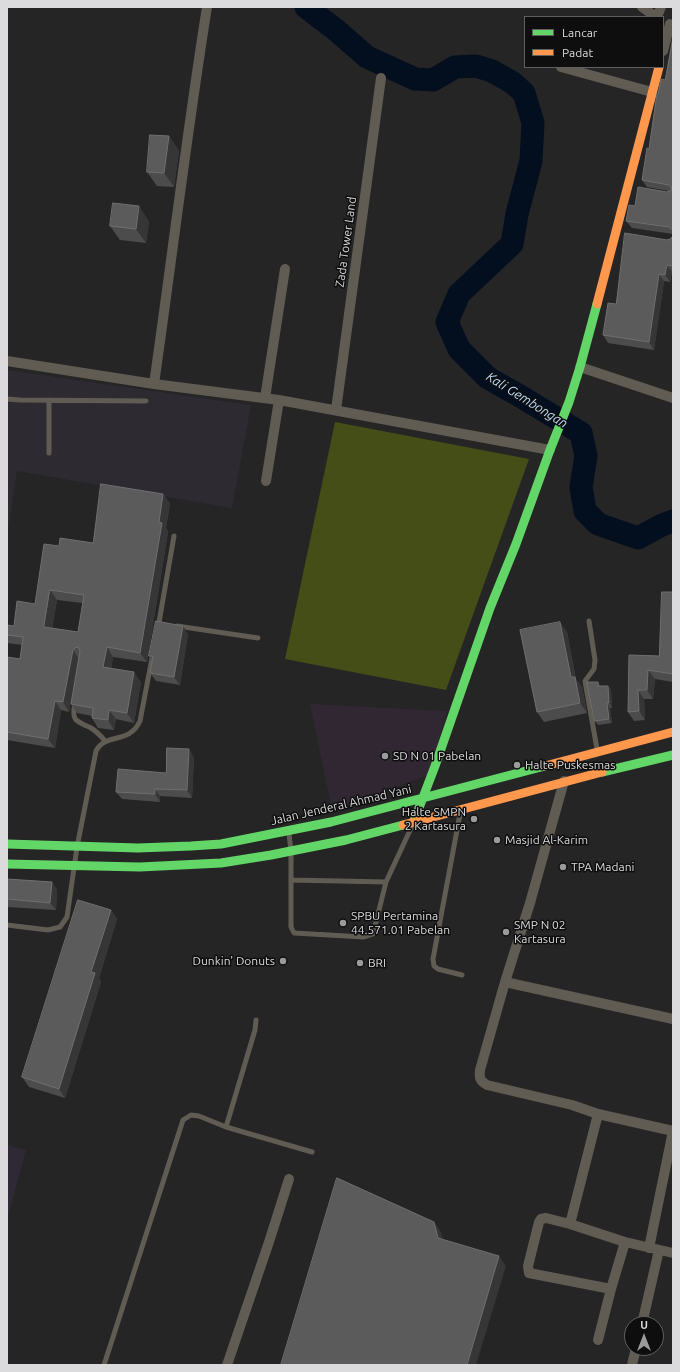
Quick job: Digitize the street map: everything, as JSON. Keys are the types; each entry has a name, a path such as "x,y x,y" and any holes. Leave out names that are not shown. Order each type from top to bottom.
{"main road":[{"path":"414,821 473,660 490,608 516,544 555,436 569,402 631,189 659,68"},
{"name":"Jalan Jenderal Ahmad Yani","path":"7,844 77,847 164,847 218,844 289,831 423,798 673,732"},
{"path":"7,864 140,867 221,863 346,840 564,781 673,754"}],"street":[{"path":"154,384 189,122 207,7"},
{"path":"642,7 656,16"},
{"path":"664,46 669,23"},
{"path":"565,68 652,92"},
{"name":"Zada Tower Land","path":"336,410 381,78"},
{"path":"265,398 285,269"},
{"path":"7,361 154,384 279,400 550,450"},
{"path":"580,367 673,398"},
{"path":"266,481 279,400"},
{"path":"564,781 480,1070 480,1080 487,1085 572,1105 598,1114 673,1131 643,1316"},
{"path":"505,982 673,1019"},
{"path":"570,1224 598,1114"},
{"path":"227,1365 270,1242 289,1179"},
{"path":"611,1289 529,1273 528,1266 539,1222 546,1218 570,1224 625,1242 673,1253"},
{"path":"598,1340 625,1242"}],"lane":[{"path":"7,399 146,401"},
{"path":"49,400 49,453"},
{"path":"157,631 174,536"},
{"path":"589,621 595,660 594,668 585,681 597,752"},
{"path":"159,623 166,624"},
{"path":"174,626 258,638"},
{"path":"7,925 48,930 60,927 67,917 77,847 96,751 99,745 105,741 132,733 137,728 140,721 154,646"},
{"path":"76,698 73,713 74,718 79,723 93,729 105,741"},
{"path":"461,809 433,959 434,966 438,969 462,975"},
{"path":"289,831 291,851 291,927 294,933 364,937 373,934 376,928 386,882 414,821"},
{"path":"291,880 386,882"},
{"path":"226,1127 256,1030 256,1020"},
{"path":"104,1365 182,1120 191,1115 199,1116 226,1127 312,1152"}],"shaded area":[{"path":"7,370 251,405 232,508 17,471 7,537"},
{"path":"310,704 447,711 429,775 332,810"},
{"path":"7,1145 26,1150 7,1220"}],"green space":[{"path":"335,422 529,459 446,690 285,659"}],"building":[{"path":"673,37 673,230 669,227 626,221 629,205 635,206 638,187 667,192 672,190 669,185 642,180 647,148 649,149 657,93 658,94 661,79 665,80"},
{"path":"150,135 169,136 164,173 147,172"},
{"path":"113,203 139,206 136,229 110,226"},
{"path":"625,233 667,240 673,236 673,266 667,265 665,275 659,274 649,342 603,335 608,303 616,304"},
{"path":"101,484 163,494 159,522 162,523 140,653 107,647 103,667 134,672 127,713 109,710 108,720 92,718 93,708 71,704 80,651 79,648 76,647 73,650 63,702 55,701 48,739 7,732 7,657 20,659 23,637 7,635 7,625 14,626 17,601 35,604 44,544 59,546 60,538 93,543","holes":["50,590 84,595 78,632 44,627"]},
{"path":"662,592 673,592 673,674 648,670 647,690 638,690 639,711 628,712 629,655 659,656"},
{"path":"156,621 183,626 174,677 150,673 153,656 149,656"},
{"path":"560,622 571,677 575,677 580,703 537,712 520,630"},
{"path":"587,682 598,682 598,686 608,686 609,703 607,703 609,719 595,721"},
{"path":"167,748 189,749 187,790 155,789 155,794 116,792 118,769 166,773"},
{"path":"7,879 52,882 50,903 7,899"},
{"path":"78,900 111,910 91,972 95,973 59,1089 22,1077"},
{"path":"337,1178 434,1222 438,1238 499,1256 467,1365 281,1365"}],"waterway":[{"name":"Kali Gembongan","path":"306,7 336,30 367,57 415,79 433,80 455,67 476,66 492,71 513,83 524,93 533,123 531,161 517,214 512,244 459,294 447,322 459,349 488,378 581,433 586,456 581,487 585,511 598,524 638,538 662,525 673,521"}],"traffic: fast":[{"path":"414,821 435,766 490,608 516,544 569,402 597,304"},
{"path":"602,772 673,755"},
{"path":"7,844 138,848 221,844 331,822 545,766"},
{"path":"7,864 140,867 221,863 346,840 403,825"}],"traffic: slow":[{"path":"597,304 659,68"},
{"path":"545,766 673,732"},
{"path":"403,825 602,772"}],"place":[{"name":"SD N 01 Pabelan","path":"385,756"},
{"name":"Halte Puskesmas","path":"517,765"},
{"name":"Halte SMPN 2 Kartasura","path":"474,819"},
{"name":"Masjid Al-Karim","path":"497,840"},
{"name":"TPA Madani","path":"563,867"},
{"name":"SPBU Pertamina 44.571.01 Pabelan","path":"343,923"},
{"name":"SMP N 02 Kartasura","path":"506,932"},
{"name":"Dunkin' Donuts","path":"283,961"},
{"name":"BRI","path":"360,963"}]}
